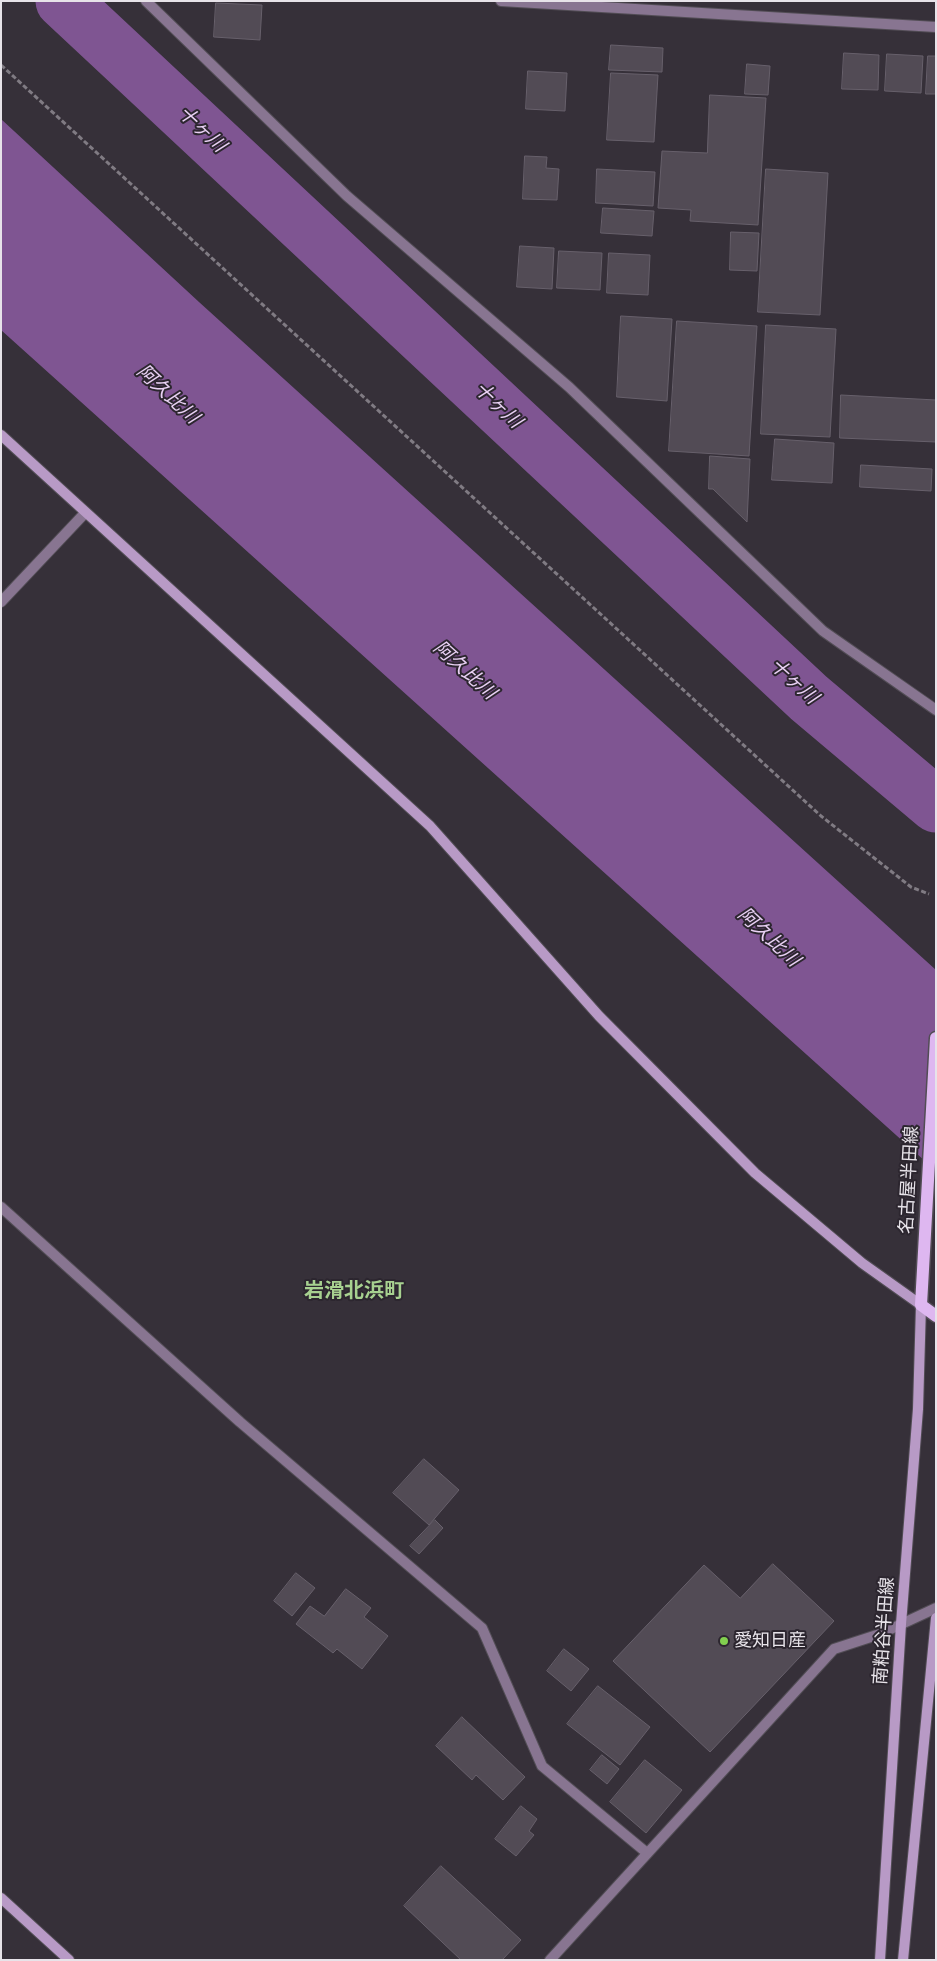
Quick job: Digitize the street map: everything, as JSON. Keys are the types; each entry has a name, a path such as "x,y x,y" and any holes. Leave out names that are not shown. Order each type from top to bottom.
{"main road":[{"name":"名古屋半田線","path":"921,1305 936,1038"},
{"path":"921,1305 936,1316"}],"street":[{"path":"146,1 347,196 569,387 823,631 936,710"},
{"path":"501,1 936,27"},
{"path":"1,435 84,513 430,826 599,1016 755,1173 862,1263 921,1305"},
{"path":"1,602 84,513"},
{"path":"1,1207 240,1422 482,1628 542,1766 647,1853"},
{"name":"南粕谷半田線","path":"880,1960 901,1624 918,1409 921,1305"},
{"path":"550,1960 834,1649 880,1634 936,1608"},
{"path":"903,1960 936,1618"},
{"path":"1,1898 69,1960"}],"path":[{"path":"1,65 821,816 911,887 929,894"}],"water":[{"name":"阿久比川","path":"1,119 199,302 936,970 936,1171 1,330"}],"building":[{"path":"216,3 262,5 260,40 214,37"},
{"path":"611,45 663,48 662,72 609,70"},
{"path":"844,53 879,55 878,90 842,89"},
{"path":"887,54 923,56 921,93 885,91"},
{"path":"928,56 936,56 936,94 926,94"},
{"path":"747,64 770,66 768,95 745,94"},
{"path":"528,71 567,73 565,111 526,109"},
{"path":"611,73 658,75 654,142 607,140"},
{"path":"710,95 766,98 758,225 690,221 691,210 658,208 662,151 707,153"},
{"path":"525,156 547,157 546,168 559,169 557,200 523,199"},
{"path":"597,169 655,172 653,206 596,203"},
{"path":"766,169 828,173 820,315 758,312"},
{"path":"603,208 654,211 652,236 601,233"},
{"path":"731,232 759,233 757,271 730,270"},
{"path":"520,246 554,248 552,289 517,287"},
{"path":"559,251 602,253 600,290 557,288"},
{"path":"609,253 650,255 648,295 607,293"},
{"path":"621,316 672,319 667,401 617,397"},
{"path":"677,321 757,326 749,456 669,451"},
{"path":"766,325 836,329 830,437 761,434"},
{"path":"841,395 936,400 936,442 840,438"},
{"path":"775,439 834,443 832,483 772,480"},
{"path":"710,456 750,459 747,522 713,489 709,489"},
{"path":"861,465 932,469 931,491 860,487"},
{"path":"424,1459 459,1490 429,1525 393,1493"},
{"path":"435,1520 443,1528 419,1554 410,1546"},
{"name":"愛知日産","path":"773,1564 834,1621 710,1752 613,1661 704,1565 740,1598"},
{"path":"296,1573 315,1588 292,1616 274,1601"},
{"path":"346,1589 371,1608 364,1617 388,1636 362,1669 337,1649 333,1653 296,1624 310,1606 324,1616"},
{"path":"564,1649 589,1669 571,1691 547,1671"},
{"path":"598,1686 650,1727 620,1765 567,1724"},
{"path":"462,1717 525,1777 503,1800 476,1775 472,1780 436,1746"},
{"path":"602,1755 619,1769 607,1784 590,1770"},
{"path":"645,1760 682,1790 646,1833 610,1802"},
{"path":"521,1806 537,1819 529,1831 534,1835 516,1856 495,1839"},
{"path":"441,1866 521,1940 502,1960 461,1960 404,1906"}],"waterway":[{"name":"十ヶ川","path":"63,1 809,698 936,805"}],"place":[{"name":"愛知日産","path":"724,1641"}],"district":[{"name":"岩滑北浜町","path":"354,1292"}]}
